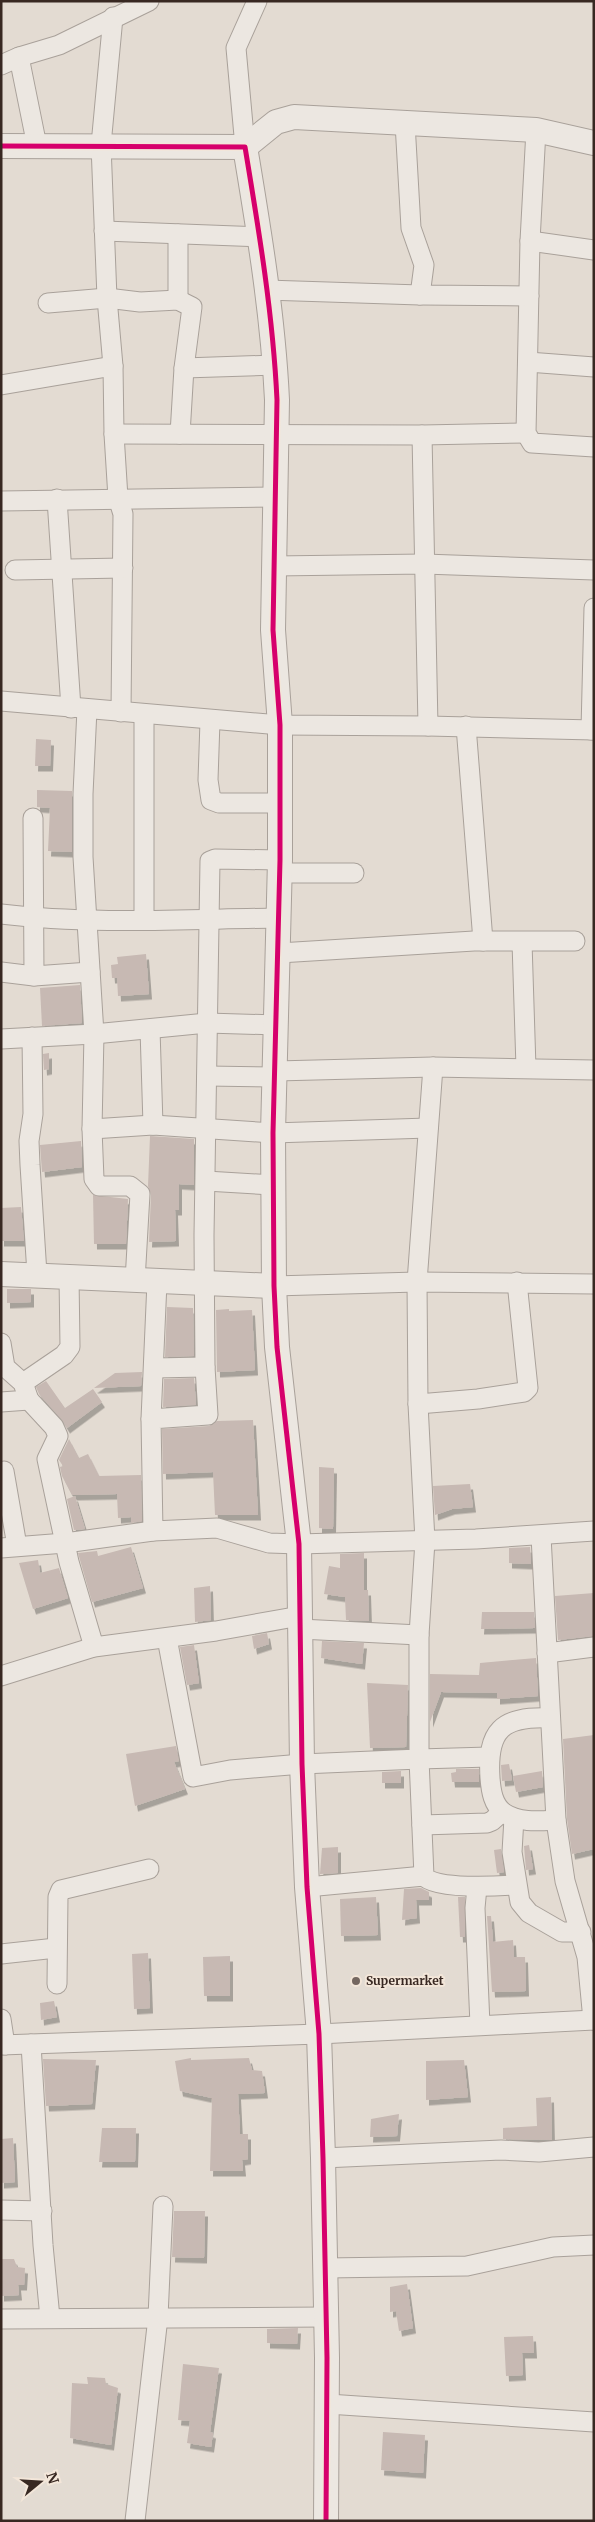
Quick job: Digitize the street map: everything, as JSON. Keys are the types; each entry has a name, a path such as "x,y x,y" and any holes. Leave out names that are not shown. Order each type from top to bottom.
{"street":[{"path":"1,65 20,56 59,45 149,1"},
{"path":"257,1 236,48 245,147 260,237 276,366 277,434 273,630 280,725 280,866 274,1133 274,1286 277,1347 298,1544 302,1764 307,1887 318,2034 323,2158 328,2404 326,2521"},
{"path":"113,17 101,145 107,298 113,366 114,434 118,498 123,514 121,712"},
{"path":"20,56 37,146"},
{"path":"1,146 245,147 284,118 294,117 536,130 594,143"},
{"path":"405,123 411,228 424,264 420,295"},
{"path":"536,130 530,242 526,433 532,443 594,447"},
{"path":"104,231 260,237"},
{"path":"178,234 178,300"},
{"path":"530,242 594,250"},
{"path":"266,290 529,296"},
{"path":"48,304 107,298 140,302 178,300 192,308 184,368 180,434"},
{"path":"528,362 594,367"},
{"path":"1,385 113,366"},
{"path":"184,368 276,366"},
{"path":"114,434 422,435 526,433"},
{"path":"422,435 428,726"},
{"path":"1,501 276,497"},
{"path":"57,499 62,568 79,708 86,919 94,1034 92,1129 94,1179 96,1184 103,1187 130,1186 140,1194 154,1368 151,1419 153,1531"},
{"path":"274,566 424,564 594,570"},
{"path":"14,570 123,568"},
{"path":"1,701 280,725 466,726 592,730 594,608"},
{"path":"144,714 144,919"},
{"path":"210,720 208,780 211,800 219,803 280,803"},
{"path":"466,726 483,941"},
{"path":"33,818 34,976"},
{"path":"151,1419 208,1415 205,1367 204,1283 208,1076 208,919 211,860 354,872"},
{"path":"1,914 33,918 86,919 279,918"},
{"path":"279,953 483,941 575,941"},
{"path":"522,942 526,1068"},
{"path":"1,972 34,976 90,972"},
{"path":"1,1039 94,1034 207,1023 277,1025"},
{"path":"150,1029 153,1125"},
{"path":"32,1037 33,1114 30,1157 37,1274"},
{"path":"208,1076 433,1067 594,1070"},
{"path":"424,1876 419,1759 419,1635 425,1541 418,1404 417,1282 433,1067"},
{"path":"92,1129 153,1125 274,1133 428,1128"},
{"path":"206,1181 274,1185"},
{"path":"1,1274 37,1274 274,1286 417,1282 594,1284"},
{"path":"1,1402 26,1391 70,1347 69,1276"},
{"path":"418,1404 478,1399 524,1392 528,1388 517,1282"},
{"path":"1,1343 5,1367 54,1427 58,1436 47,1459 65,1543 94,1647"},
{"path":"154,1368 205,1367"},
{"path":"4,1471 9,1547 65,1543 153,1531 223,1528 269,1543 298,1544 541,1536 594,1531"},
{"path":"1,2019 3,2045 318,2034 593,2020 587,1957 565,1881 556,1820 541,1536"},
{"path":"1,1676 94,1647 300,1622 419,1635"},
{"path":"167,1638 193,1777 230,1770 302,1764 489,1757"},
{"path":"547,1653 594,1647"},
{"path":"550,1718 528,1718 509,1724 492,1739 489,1757 491,1788 493,1798 508,1815 516,1885 520,1902 529,1913 566,1934 581,1932"},
{"path":"422,1825 487,1823 508,1815 527,1820 556,1820"},
{"path":"57,1984 58,1898 61,1890 149,1869"},
{"path":"307,1887 424,1876 432,1882 477,1887 516,1885"},
{"path":"477,1887 475,1908 480,2026"},
{"path":"1,1954 56,1948"},
{"path":"31,2044 50,2318"},
{"path":"323,2158 501,2150 539,2152 594,2147"},
{"path":"135,2521 158,2317 163,2206"},
{"path":"1,2210 42,2211"},
{"path":"325,2268 450,2267 482,2263 553,2247 594,2246"},
{"path":"1,2319 326,2317"},
{"path":"328,2404 594,2422"}],"building":[{"path":"36,739 51,740 50,766 35,766"},
{"path":"37,790 72,791 72,852 48,851 50,808 37,807"},
{"path":"146,954 149,994 118,996 117,978 112,978 111,965 118,964 117,957"},
{"path":"80,985 82,1023 42,1026 40,988"},
{"path":"49,1053 49,1069 44,1070 43,1054"},
{"path":"150,1136 194,1139 194,1185 179,1184 179,1210 175,1210 176,1241 149,1242 151,1195 148,1186"},
{"path":"81,1141 82,1167 42,1172 40,1145"},
{"path":"93,1195 128,1199 126,1244 94,1244"},
{"path":"21,1207 24,1241 1,1241 1,1208"},
{"path":"7,1289 31,1289 31,1302 7,1303"},
{"path":"167,1307 193,1308 194,1356 165,1357"},
{"path":"229,1309 229,1311 252,1310 255,1370 217,1372 216,1310"},
{"path":"142,1372 141,1386 94,1388 115,1373"},
{"path":"194,1378 196,1405 163,1407 164,1379"},
{"path":"46,1381 65,1408 93,1389 102,1402 67,1428 39,1394 36,1387"},
{"path":"253,1420 258,1515 215,1515 213,1472 163,1474 162,1429 209,1426 217,1421"},
{"path":"69,1439 79,1458 88,1454 99,1476 141,1475 142,1521 131,1523 131,1517 118,1518 117,1494 72,1495 62,1476 60,1467 63,1466 59,1460"},
{"path":"319,1467 334,1468 333,1529 319,1528"},
{"path":"470,1484 473,1507 452,1509 435,1515 433,1486"},
{"path":"75,1496 85,1529 74,1530 67,1499"},
{"path":"131,1547 143,1588 92,1602 78,1553 97,1551 98,1556"},
{"path":"530,1547 531,1564 509,1563 509,1548"},
{"path":"364,1553 364,1590 368,1590 369,1621 346,1620 345,1597 324,1594 329,1566 340,1568 340,1554"},
{"path":"38,1560 40,1573 59,1568 68,1598 33,1609 19,1563"},
{"path":"210,1586 211,1620 195,1622 194,1588"},
{"path":"594,1593 594,1636 558,1640 555,1596"},
{"path":"482,1612 534,1612 535,1628 481,1629"},
{"path":"267,1633 269,1644 254,1649 252,1636"},
{"path":"322,1641 364,1643 362,1664 321,1658"},
{"path":"194,1645 199,1683 187,1685 180,1647"},
{"path":"536,1658 538,1696 497,1699 497,1693 441,1692 430,1722 430,1674 479,1675 480,1663"},
{"path":"367,1683 408,1685 406,1747 370,1748"},
{"path":"594,1735 594,1849 572,1854 567,1819 563,1739"},
{"path":"176,1746 179,1761 174,1762 185,1789 135,1806 126,1754"},
{"path":"509,1764 512,1780 502,1781 501,1765"},
{"path":"456,1769 479,1769 479,1782 452,1782 451,1773 456,1772"},
{"path":"401,1771 401,1783 382,1783 382,1772"},
{"path":"542,1771 543,1787 516,1792 513,1776"},
{"path":"529,1845 533,1869 526,1870 524,1846"},
{"path":"338,1847 338,1873 320,1874 322,1848"},
{"path":"501,1849 504,1872 497,1873 494,1850"},
{"path":"421,1888 429,1892 429,1900 416,1900 417,1918 402,1920 404,1889"},
{"path":"376,1897 378,1935 341,1936 340,1899"},
{"path":"458,1897 465,1897 465,1937 460,1937"},
{"path":"487,1916 491,1916 493,1942 513,1940 514,1957 525,1957 526,1991 492,1992"},
{"path":"148,1953 150,2008 134,2009 132,1954"},
{"path":"230,1956 230,1996 204,1996 203,1957"},
{"path":"54,2001 57,2017 41,2020 40,2003"},
{"path":"191,2058 191,2060 249,2058 252,2070 262,2071 265,2093 238,2094 240,2134 248,2134 248,2159 242,2160 243,2171 210,2171 212,2098 180,2091 175,2061"},
{"path":"43,2059 96,2060 92,2104 46,2106"},
{"path":"464,2060 468,2097 426,2100 426,2061"},
{"path":"551,2097 552,2140 503,2139 503,2128 537,2126 536,2098"},
{"path":"399,2114 397,2136 370,2137 371,2119"},
{"path":"102,2128 136,2128 135,2162 99,2162"},
{"path":"13,2138 15,2182 1,2183 1,2139"},
{"path":"174,2211 205,2211 204,2258 172,2257"},
{"path":"1,2259 14,2259 17,2267 25,2268 24,2285 18,2285 19,2295 1,2296"},
{"path":"407,2284 413,2328 399,2331 396,2311 390,2312 390,2287"},
{"path":"298,2328 297,2344 267,2343 267,2329"},
{"path":"533,2336 534,2353 522,2353 523,2375 506,2376 504,2337"},
{"path":"183,2364 219,2368 210,2432 213,2433 211,2447 187,2443 190,2421 178,2420"},
{"path":"87,2377 105,2378 106,2384 118,2388 111,2445 70,2438 72,2383 88,2384"},
{"path":"383,2432 425,2435 423,2473 381,2470"}],"cycle path":[{"path":"1,146 245,147 265,273 277,400 273,630 280,725 280,860 273,1133 274,1286 277,1347 299,1544 302,1764 307,1887 319,2034 323,2158 327,2358 326,2521"}],"place":[{"name":"Supermarket","path":"356,1981"}]}
